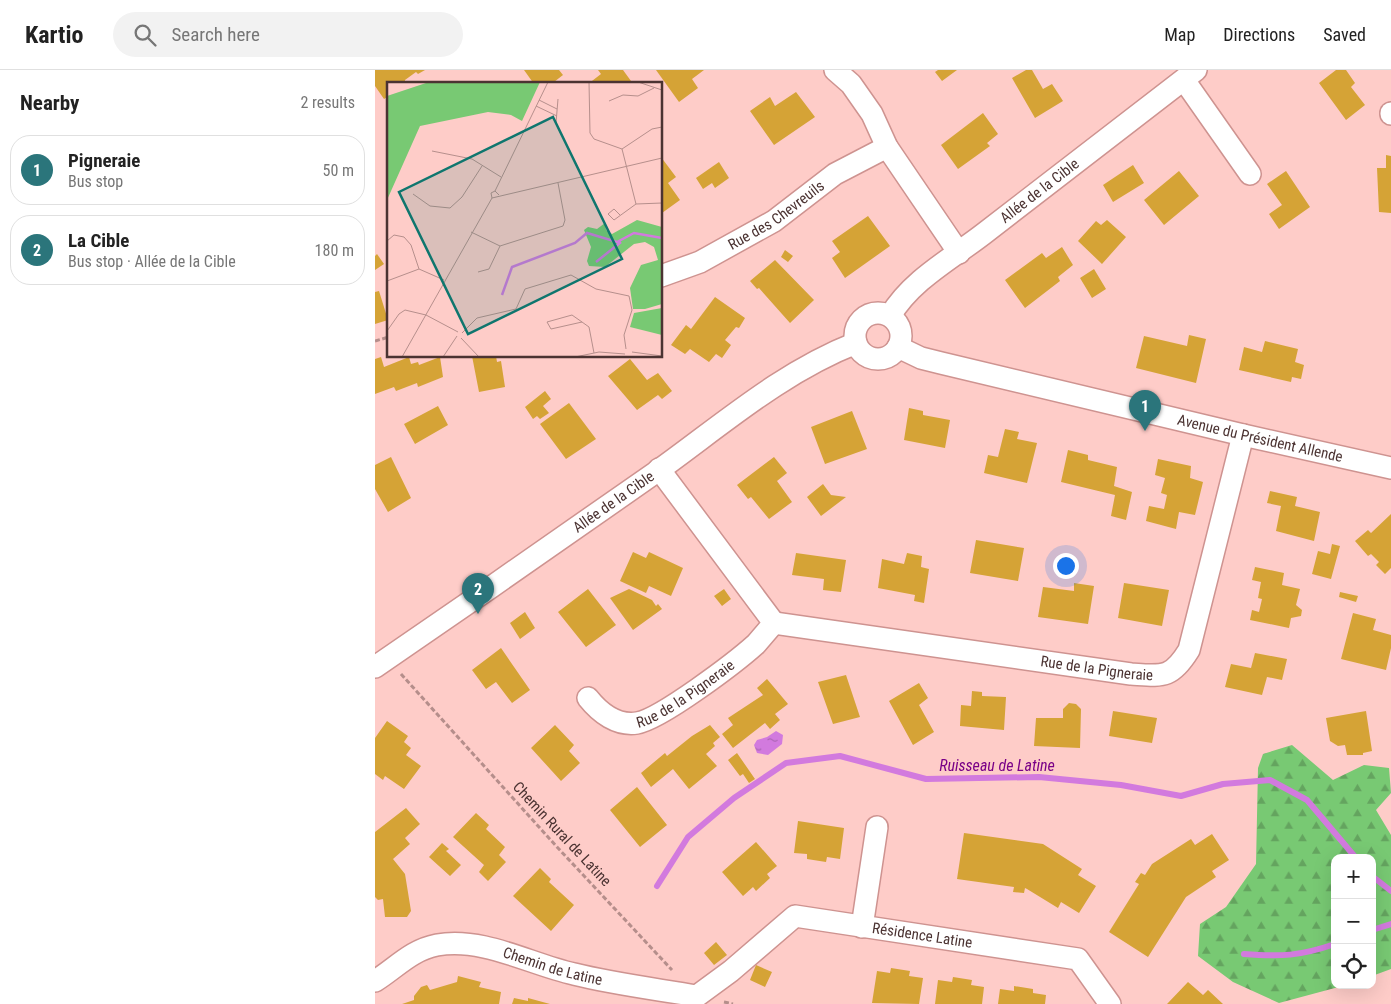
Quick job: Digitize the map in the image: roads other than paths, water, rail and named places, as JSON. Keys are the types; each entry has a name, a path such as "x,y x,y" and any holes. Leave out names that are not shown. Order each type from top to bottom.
{"street":[{"path":"835,70 851,84 872,114 887,147 959,254"},
{"path":"1190,75 1250,174"},
{"name":"Allée de la Cible","path":"890,316 899,300 914,285 959,254 1190,75"},
{"name":"Rue des Chevreuils","path":"663,275 700,262 774,221 835,174 887,147"},
{"path":"877,313 890,316 899,327 901,340 898,347 894,353 880,359 865,355 856,343 856,329 864,318 877,313"},
{"name":"Allée de la Cible","path":"379,657 659,469 790,374 824,355 856,343"},
{"name":"Avenue du Président Allende","path":"898,347 921,358 941,363 1391,468"},
{"name":"Rue de la Pigneraie","path":"588,698 600,713 617,720 636,723 656,717 732,663 756,643 773,623 1131,674 1161,676 1179,667 1189,650 1243,435"},
{"path":"659,469 773,623"},
{"path":"862,927 877,827"},
{"name":"Résidence Latine","path":"697,996 795,916 1078,959 1110,1004"},
{"name":"Chemin de Latine","path":"375,981 419,950 438,945 461,944 492,949 573,974 697,996"}],"water":[{"path":"776,731 783,735 782,744 768,755 757,753 754,745 757,740 767,737"}],"waterway":[{"name":"Ruisseau de Latine","path":"657,886 688,837 734,798 786,763 840,756 926,779 1039,777 1121,785 1181,796 1223,784 1270,780 1307,800 1353,854"},
{"name":"Ruisseau de Latine","path":"1376,879 1391,891"},
{"path":"1376,929 1391,924"},
{"path":"1244,954 1290,955 1331,945"}],"place":[{"name":"Pigneraie","path":"1145,431"},
{"name":"La Cible","path":"478,614"}]}
